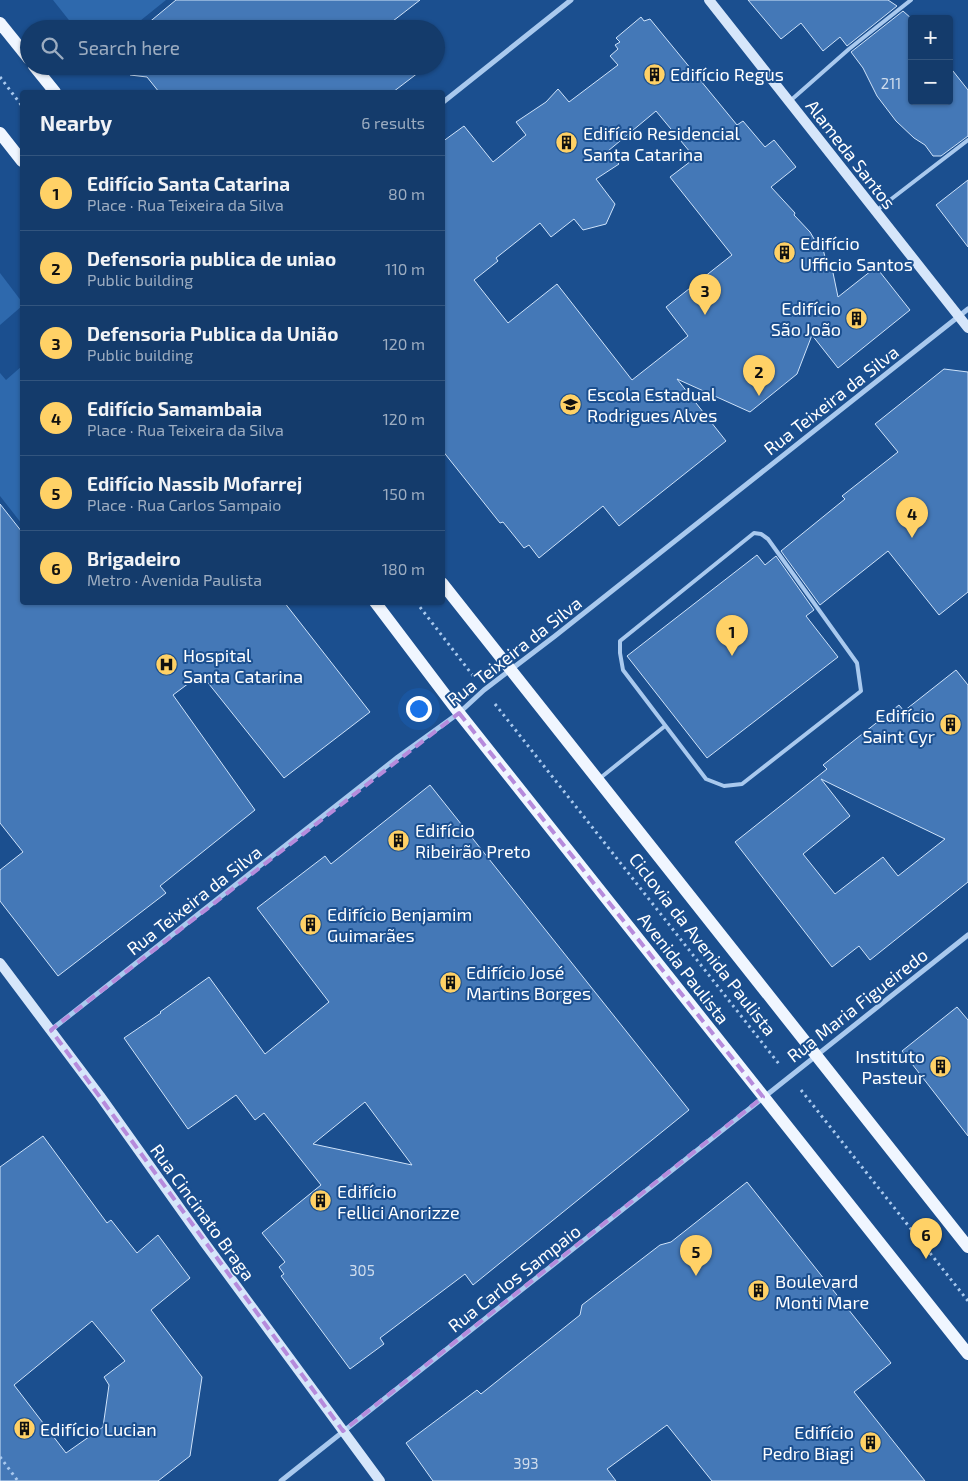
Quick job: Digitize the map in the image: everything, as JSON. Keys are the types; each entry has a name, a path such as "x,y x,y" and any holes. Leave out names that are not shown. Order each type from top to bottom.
{"main road":[{"path":"0,23 20,48"},
{"path":"41,75 53,90"},
{"path":"0,133 20,158"},
{"path":"445,587 968,1247"},
{"name":"Avenida Paulista","path":"377,605 459,712 968,1354"}],"street":[{"path":"445,101 571,0"},
{"name":"Alameda Santos","path":"709,0 968,328"},
{"name":"Rua Teixeira da Silva","path":"51,1030 398,757 459,712 484,690 968,310"},
{"name":"Rua Maria Figueiredo","path":"763,1097 968,935"},
{"name":"Rua Cincinato Braga","path":"0,963 380,1481"},
{"name":"Rua Carlos Sampaio","path":"281,1481 763,1097"}],"lane":[{"path":"789,102 849,49 911,0"},
{"path":"876,211 968,140"},
{"path":"754,533 761,534 768,539 857,663 861,691 742,784 724,786 706,779 665,726 623,670 620,641 754,533"},
{"path":"597,780 665,726"}],"path":[{"path":"0,78 20,103"},
{"name":"Ciclovia da Avenida Paulista","path":"418,605 968,1301"},
{"path":"0,1457 18,1481"}],"highlighted area":[{"path":"459,713 763,1097 343,1431 51,1030"}],"shaded area":[{"path":"53,0 166,0 141,20 69,20"},
{"path":"0,273 20,299 20,308 0,325"},
{"path":"20,368 20,521 0,496 0,373 6,380"}],"building":[{"path":"176,0 420,0 394,20 152,20"},
{"path":"748,0 888,0 897,6 847,46 840,37 823,51 801,23 781,39"},
{"path":"903,11 908,15 908,105 953,105 953,71 968,90 968,136 941,156 933,156 925,145 914,138 896,121 877,96 863,68 851,52"},
{"path":"641,17 644,21 650,19 737,125 743,121 765,147 774,140 796,167 771,187 795,213 794,215 810,232 820,249 823,249 826,261 832,268 838,297 876,267 910,310 838,368 812,335 797,374 750,412 677,379 726,441 619,526 603,506 539,558 529,545 524,548 503,522 500,523 445,454 445,140 464,126 493,162 526,135 516,122 546,102 558,89 569,102 618,65 610,56 618,49 615,45 620,42 616,38","holes":["656,111 695,158 670,177 732,255 666,307 688,336 632,380 557,284 508,323 474,280 498,261 496,258 540,223 551,237 574,219 583,230 606,224 615,204 596,179 619,164 608,151"]},
{"path":"130,75 415,75 396,90 157,90 147,77"},
{"path":"968,180 968,247 936,205"},
{"path":"944,369 968,372 968,592 939,615 888,551 820,605 781,551 845,499 842,496 898,452 875,424"},
{"name":"Hospital Santa Catarina","path":"0,504 20,529 20,605 286,605 370,712 284,778 201,674 173,695 255,810 160,886 166,893 58,976 0,901 0,870 23,852 0,823"},
{"path":"757,555 765,565 776,556 814,610 806,616 838,657 707,758 627,656"},
{"path":"956,670 968,685 968,882 870,960 859,946 832,967 735,842 827,769 823,765 899,705 904,711","holes":["821,779 945,839 898,876 883,857 835,894 803,854 850,816"]},
{"path":"430,785 689,1110 473,1285 465,1274 380,1338 384,1344 350,1369 281,1276 284,1274 279,1267 285,1262 262,1233 321,1185 264,1113 255,1120 236,1095 188,1129 124,1038 209,977 265,1054 329,1002 257,908 325,856 331,864","holes":["365,1102 412,1165 313,1144"]},
{"name":"Instituto Pasteur","path":"957,1007 968,1020 968,1136 902,1051"},
{"path":"43,1136 107,1223 111,1220 137,1253 158,1235 190,1278 151,1310 202,1377 190,1456 158,1481 0,1481 0,1167","holes":["92,1321 125,1361 104,1377 109,1385 103,1427 66,1453 14,1385"]},
{"path":"747,1182 891,1363 854,1392 925,1481 712,1481 667,1425 607,1469 616,1481 433,1481 406,1443 477,1390 481,1394 580,1315 582,1305 660,1245 671,1242"}],"place":[{"name":"Edifício Regus","path":"654,74"},
{"name":"Edifício Residencial Santa Catarina","path":"567,143"},
{"name":"Edifício Ufficio Santos","path":"784,253"},
{"name":"Defensoria Publica da União","path":"705,315"},
{"name":"Edifício São João","path":"857,318"},
{"name":"Defensoria publica de uniao","path":"759,396"},
{"name":"Escola Estadual Rodrigues Alves","path":"571,404"},
{"name":"Edifício Samambaia","path":"912,538"},
{"name":"Edifício Santa Catarina","path":"732,656"},
{"name":"Hospital Santa Catarina","path":"167,665"},
{"name":"Edifício Saint Cyr","path":"951,725"},
{"name":"Edifício Ribeirão Preto","path":"399,840"},
{"name":"Edifício Benjamim Guimarães","path":"311,924"},
{"name":"Edifício José Martins Borges","path":"450,982"},
{"name":"Instituto Pasteur","path":"941,1066"},
{"name":"Edifício Fellici Anorizze","path":"321,1201"},
{"name":"Brigadeiro","path":"926,1259"},
{"name":"Edifício Nassib Mofarrej","path":"696,1276"},
{"name":"Boulevard Monti Mare","path":"759,1291"},
{"name":"Edifício Lucian","path":"24,1429"},
{"name":"Edifício Pedro Biagi","path":"870,1442"}]}
